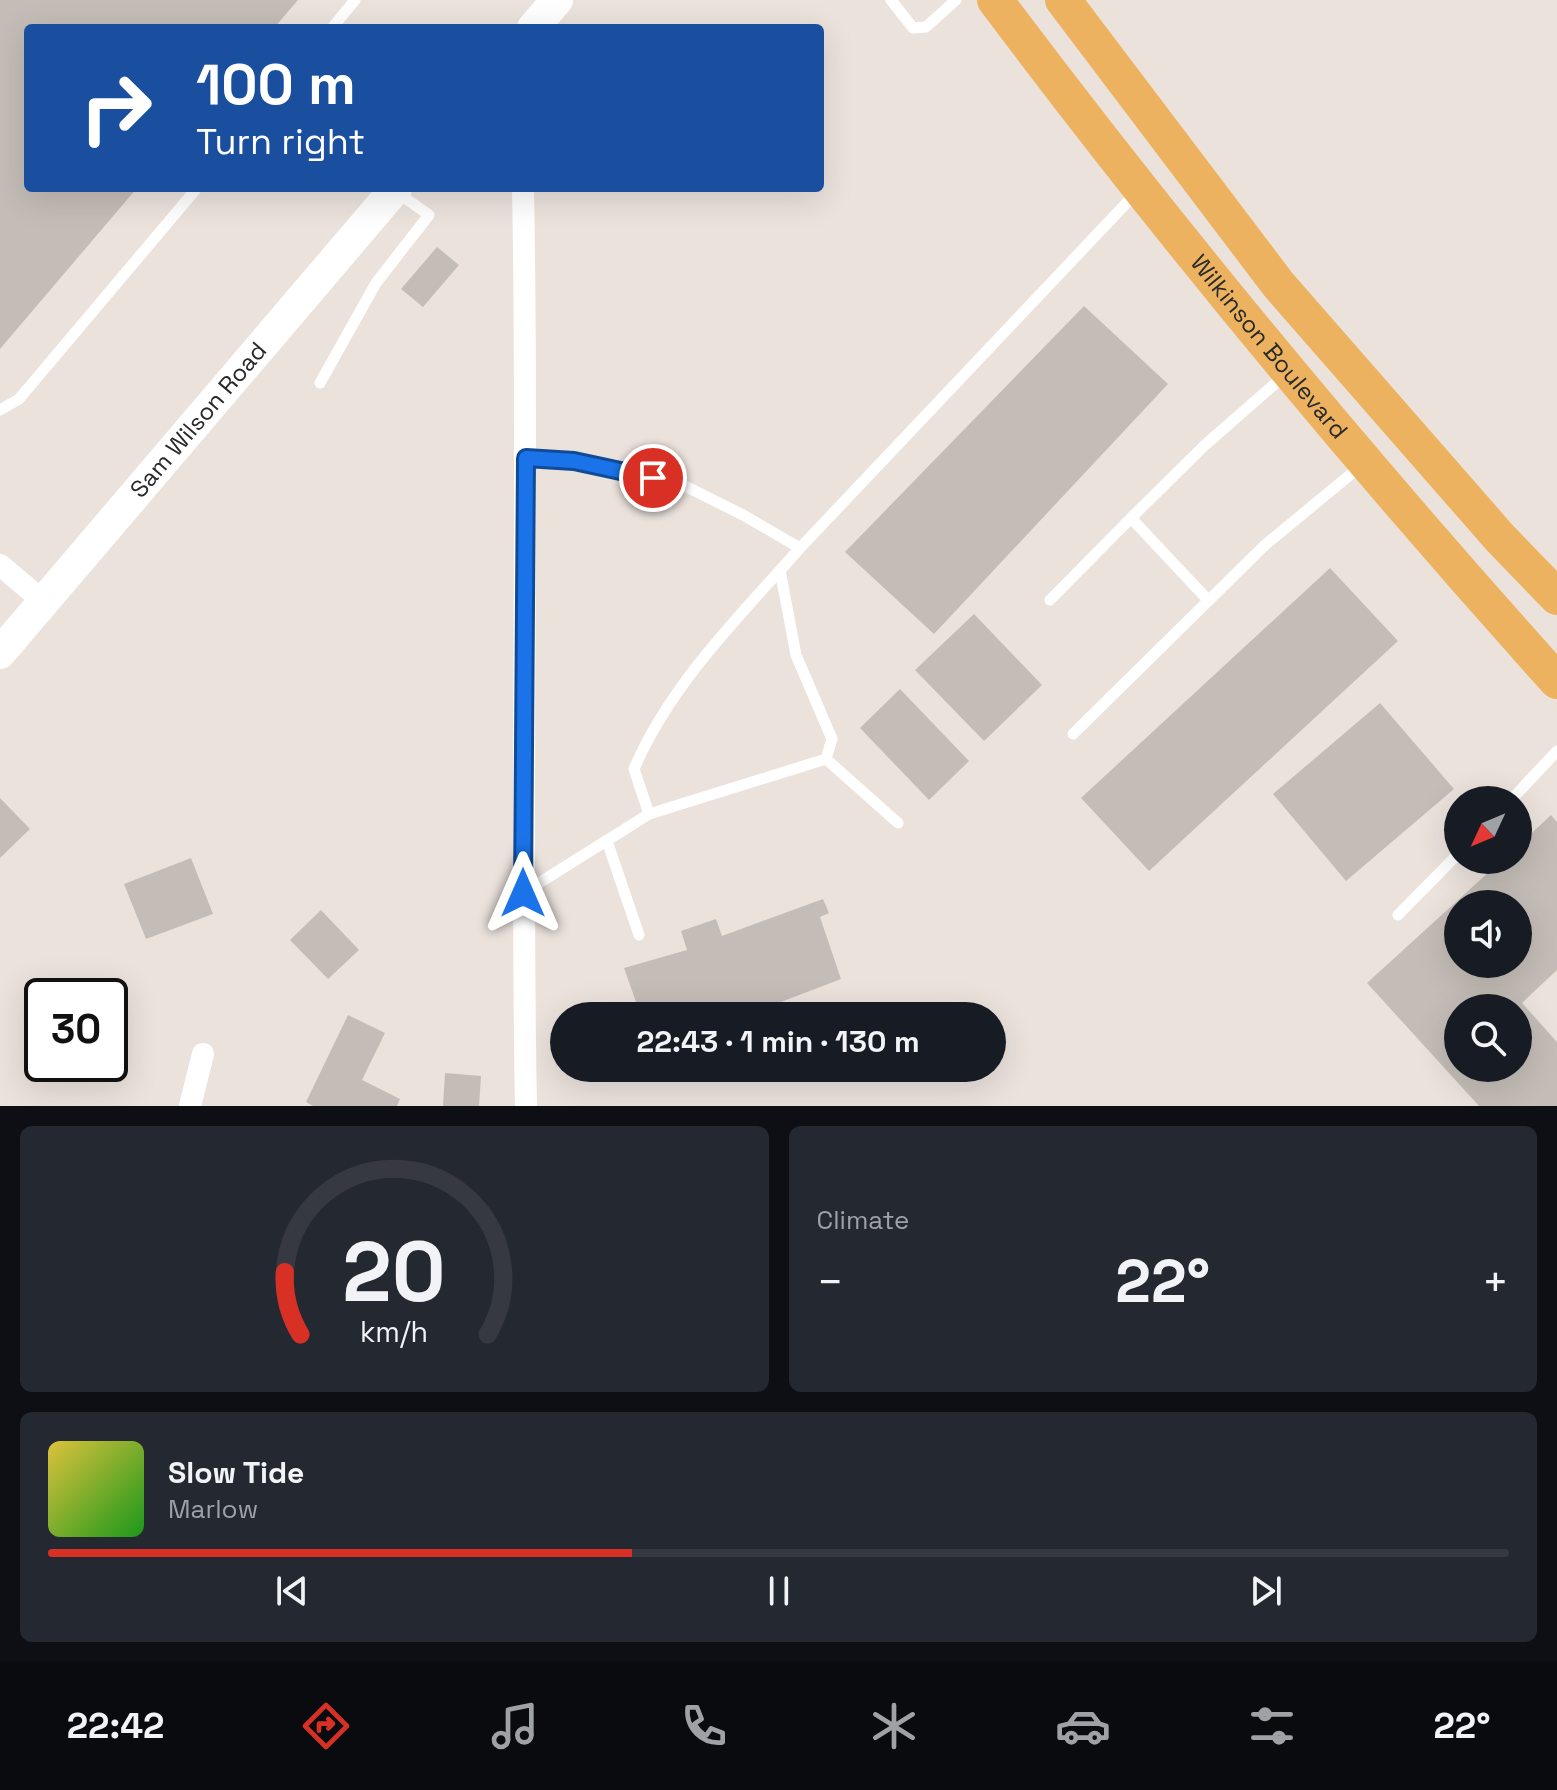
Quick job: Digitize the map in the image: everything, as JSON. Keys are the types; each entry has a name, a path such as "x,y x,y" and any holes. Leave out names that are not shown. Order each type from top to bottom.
{"main road":[{"name":"Wilkinson Boulevard","path":"995,0 1139,190 1289,372 1454,568 1557,681"},
{"name":"Wilkinson Boulevard","path":"1063,0 1278,284 1500,538 1557,597"}],"street":[{"path":"536,24 557,0"},
{"name":"Sam Wilson Road","path":"0,653 392,192"},
{"path":"523,192 526,1106"},
{"path":"0,565 44,602"},
{"path":"190,1106 203,1054"}],"lane":[{"path":"335,24 355,0"},
{"path":"891,0 913,28 926,27 956,0"},
{"path":"649,814 634,769 650,732 729,628 800,548 1139,190"},
{"path":"0,410 19,399 194,192"},
{"path":"320,383 376,283 429,215 399,192"},
{"path":"1050,600 1205,445 1289,372"},
{"path":"526,458 574,461 679,483 800,548"},
{"path":"1073,734 1265,545 1366,462"},
{"path":"1131,518 1207,599"},
{"path":"780,570 796,655 832,739 826,759"},
{"path":"1524,786 1557,751"},
{"path":"523,893 649,814 826,759"},
{"path":"826,759 898,823"},
{"path":"607,841 639,935"},
{"path":"1398,915 1444,868"}],"building":[{"path":"0,0 298,0 277,24 24,24 24,192 134,192 0,349"},
{"path":"437,247 459,265 423,307 401,289"},
{"path":"1084,306 1168,384 934,634 845,552"},
{"path":"1330,568 1398,641 1149,871 1081,798"},
{"path":"974,614 1042,685 984,741 915,670"},
{"path":"900,689 969,761 929,800 860,728"},
{"path":"1380,703 1451,786 1444,786 1444,798 1346,881 1273,794"},
{"path":"0,798 30,829 0,858"},
{"path":"1551,815 1557,822 1557,970 1532,994 1444,994 1444,1068 1367,983 1444,913 1444,978 1532,978 1532,890 1469,890 1487,874 1532,874 1532,833"},
{"path":"191,858 213,914 146,939 124,884"},
{"path":"823,899 829,913 820,917 841,979 781,1002 636,1002 624,968 687,950 681,931 716,919 722,936"},
{"path":"321,910 359,950 328,979 290,940"},
{"path":"1532,1014 1557,1042 1557,1106 1479,1106 1457,1082 1532,1082"},
{"path":"348,1015 385,1033 362,1080 400,1099 397,1106 313,1106 306,1102"},
{"path":"445,1073 481,1076 479,1106 443,1106"}],"route":[{"path":"523,893 526,458 574,461 653,478"}]}
